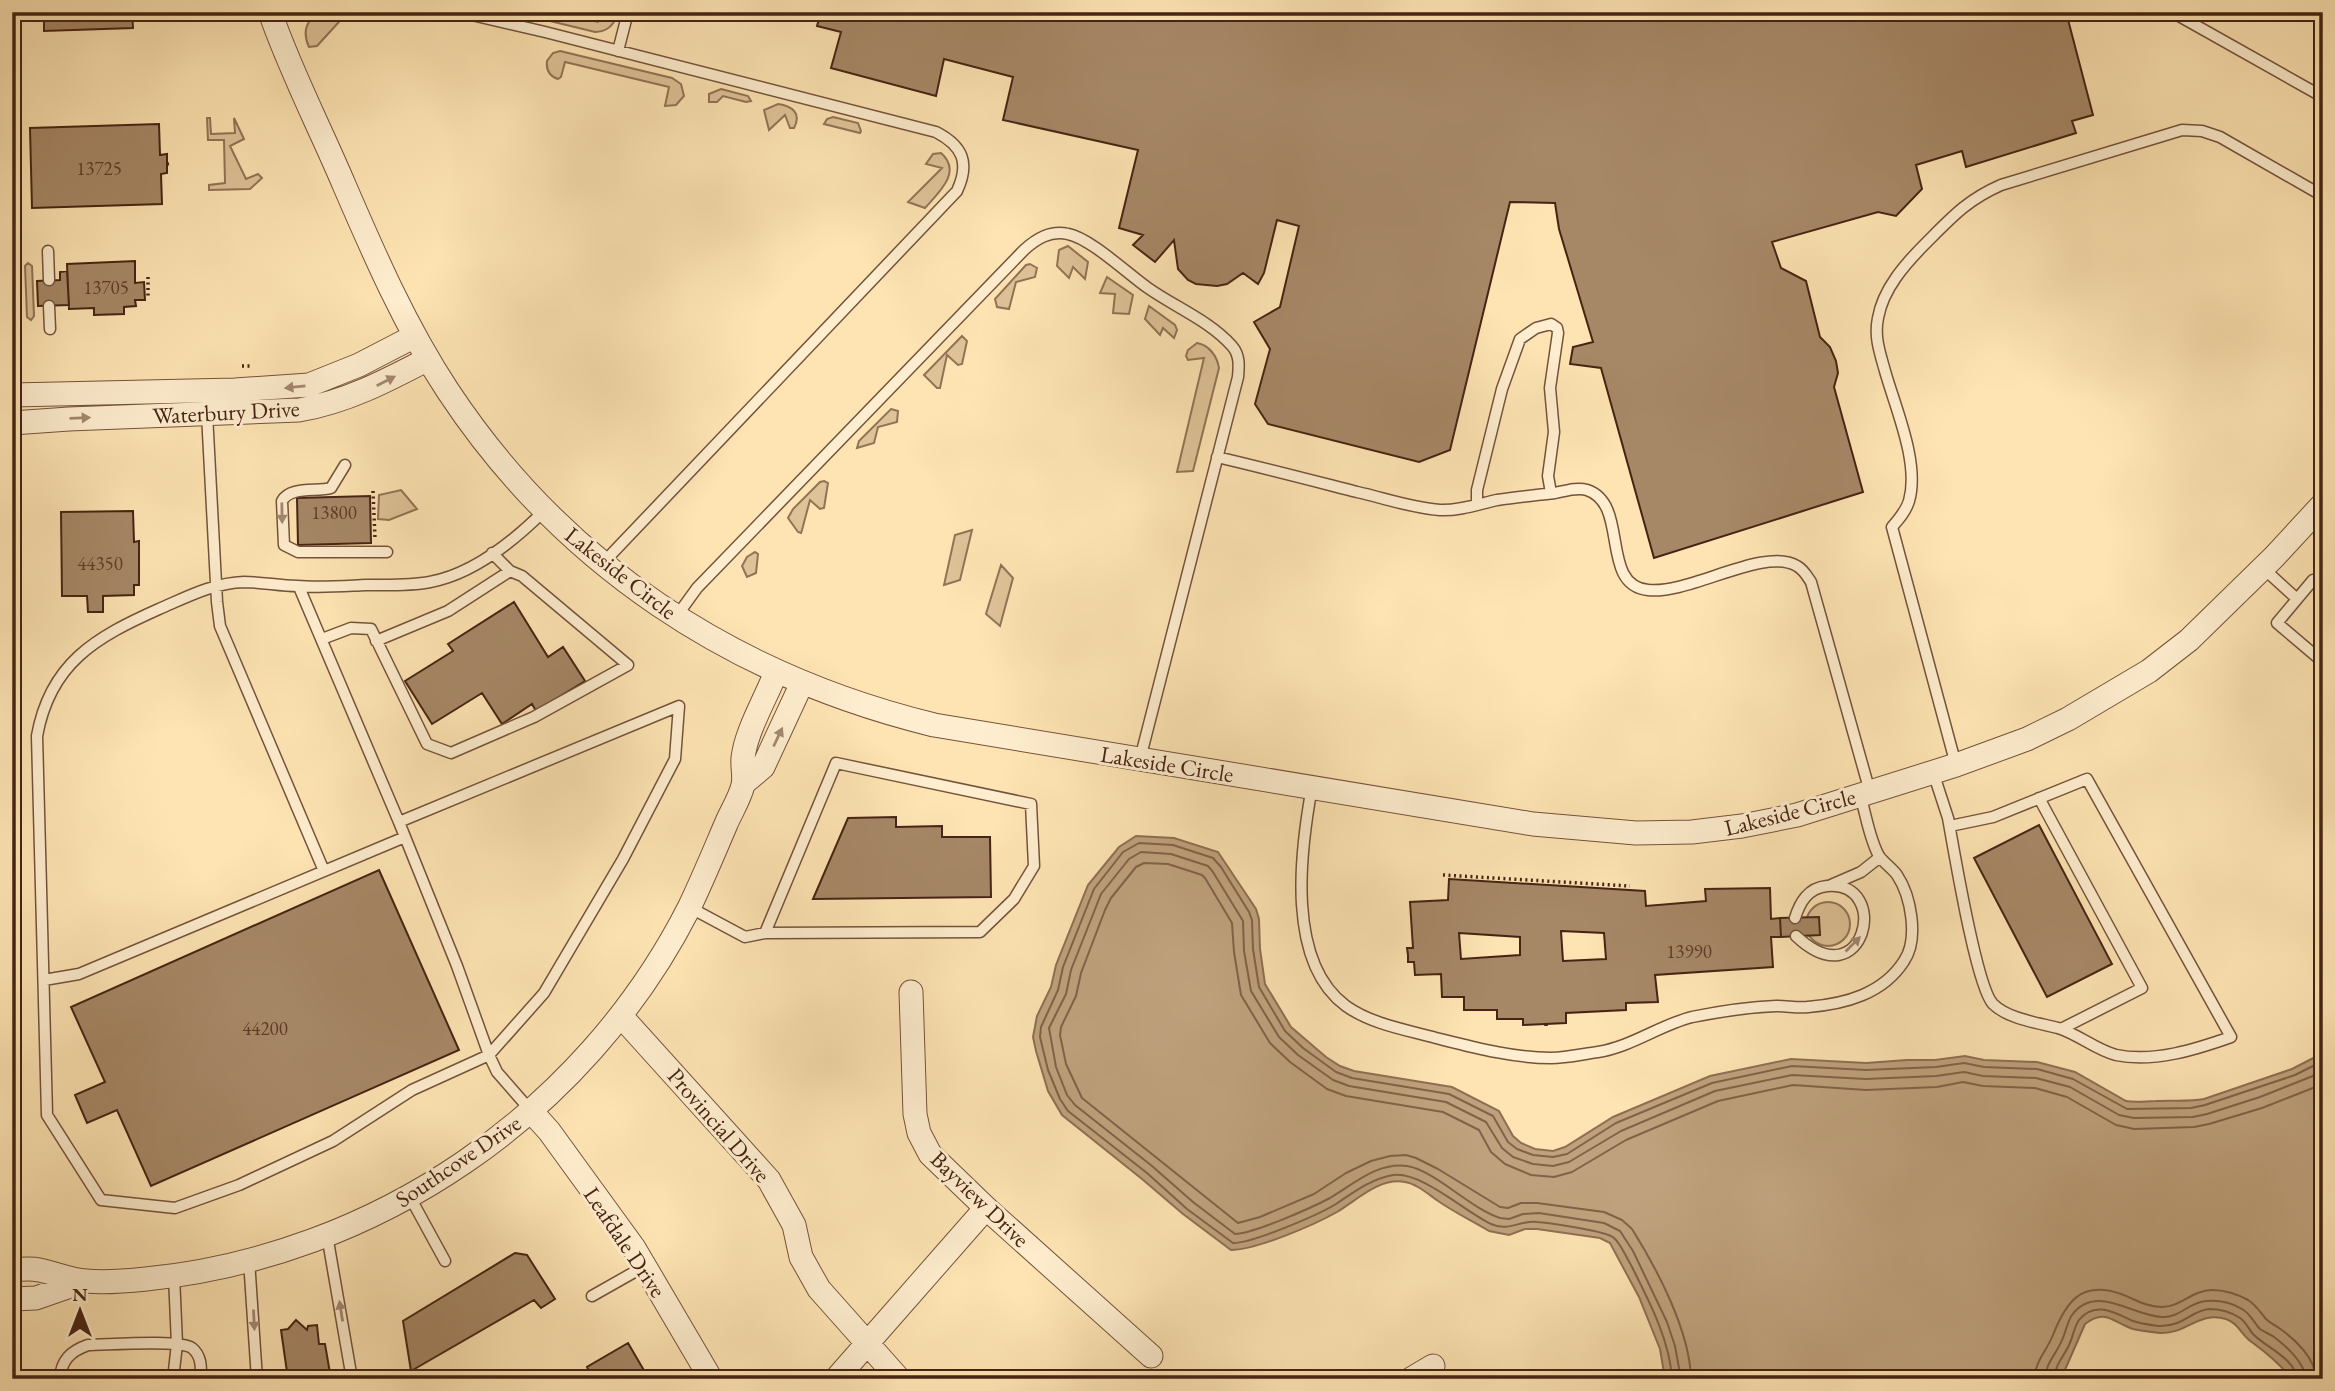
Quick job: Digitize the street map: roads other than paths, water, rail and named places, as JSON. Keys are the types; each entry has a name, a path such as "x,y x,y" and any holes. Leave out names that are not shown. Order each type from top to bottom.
{"street":[{"name":"Lakeside Circle","path":"271,12 358,217 415,336 482,438 545,510 603,563 676,617 776,672 802,683 881,711 934,725 1532,824 1636,833 1692,832 1742,826 1797,815 1956,765 2048,730 2149,671 2189,639 2263,568 2323,504"},
{"name":"Waterbury Drive","path":"12,395 235,390 309,385 348,371 415,336"},
{"name":"Waterbury Drive","path":"12,424 69,419 278,412 318,407 355,396 428,359"},
{"name":"Southcove Drive","path":"744,783 743,758 776,672"},
{"name":"Southcove Drive","path":"12,1299 36,1298 85,1282 174,1276 249,1260 356,1224 410,1197 478,1153 531,1111 582,1061 621,1016 659,960 689,907 744,783 763,767 802,683"},
{"name":"Bayview Drive","path":"911,992 915,1114 919,1133 930,1154 1151,1356"},
{"name":"Provincial Drive","path":"621,1016 769,1180 794,1225 802,1257 819,1289 900,1379"},
{"name":"Leafdale Drive","path":"531,1111 549,1131 634,1248 710,1379"},
{"path":"836,1379 986,1208"},
{"name":"Southcove Drive","path":"12,1269 36,1269 85,1282"},
{"path":"1411,1379 1433,1366"}],"lane":[{"path":"458,12 936,132 956,145 961,152 964,172 957,191 603,563"},
{"path":"618,51 628,12"},
{"path":"2172,12 2323,97"},
{"path":"1956,765 1892,527 1903,514 1909,500 1912,473 1877,343 1877,319 1896,277 1956,212 1978,195 2001,184 2182,130 2203,131 2220,137 2323,196"},
{"path":"676,617 697,589 1024,250 1045,235 1068,234 1079,238 1232,345 1237,353 1238,377 1140,760"},
{"path":"48,251 48,280"},
{"path":"50,306 50,329"},
{"path":"1477,504 1477,490 1513,354 1524,334 1542,325 1551,324 1558,332 1549,388 1554,432 1548,476 1551,493"},
{"path":"207,414 220,626 324,871"},
{"path":"1217,457 1419,507 1447,510 1582,489 1597,493 1607,506 1625,577 1640,589 1675,587 1765,561 1788,562 1798,566 1805,573 1814,592 1880,857 1899,878 1911,912 1912,940 1905,960 1885,983 1872,992 1840,1003 1807,1007 1776,1006 1691,1018 1602,1051 1550,1058 1471,1047 1375,1020 1349,1009 1328,992 1314,966 1305,932 1303,908 1303,860 1312,788"},
{"path":"345,465 331,488 292,492 284,496 284,545 298,552 387,552"},
{"path":"399,822 679,706 675,758 623,859 544,993 489,1055 412,1090 333,1141 239,1185 176,1208 101,1200 47,1115 37,736 50,694 80,653 107,634 216,586 247,582 299,587 429,583 449,578 492,553 511,541 545,510"},
{"path":"322,639 351,628 371,629 427,744 451,753 534,717 628,665 522,576 510,572 492,553"},
{"path":"2263,568 2297,598"},
{"path":"376,641 447,611 510,572"},
{"path":"2323,588 2313,580 2277,623 2323,662"},
{"path":"299,587 399,822 457,966 489,1055 497,1072 531,1111"},
{"path":"689,907 745,937 765,933 980,932 1014,899 1034,866 1031,804 836,763 765,933"},
{"path":"1933,772 1950,826 1982,984 1994,1005 2022,1019 2061,1029 2116,1055 2160,1056 2201,1048 2231,1037 2087,779 1993,817 1950,826"},
{"path":"2039,798 2142,988 2061,1029"},
{"path":"44,980 79,974 405,837"},
{"path":"1795,918 1800,902 1808,893 1861,872 1880,857"},
{"path":"1859,901 1856,886 1861,872"},
{"path":"1796,936 1814,951 1825,955 1848,951 1857,944 1866,923 1864,911 1851,892 1829,885"},
{"path":"410,1197 445,1261"},
{"path":"327,1235 352,1379"},
{"path":"249,1260 257,1379"},
{"path":"592,1296 645,1266"},
{"path":"173,1379 177,1343 174,1276"},
{"path":"60,1379 62,1365 68,1356 88,1345 177,1343 195,1350 199,1357 201,1379"}],"water":[{"path":"1136,836 1174,838 1218,852 1256,909 1265,984 1291,1027 1326,1057 1354,1071 1452,1087 1499,1111 1513,1136 1535,1149 1553,1151 1565,1147 1613,1117 1710,1076 1791,1059 1866,1063 1965,1056 1984,1060 2037,1062 2075,1072 2126,1101 2137,1102 2204,1099 2292,1069 2323,1053 2323,1379 2292,1379 2274,1359 2226,1319 2208,1318 2178,1330 2160,1333 2133,1329 2109,1318 2098,1317 2085,1324 2061,1379 1665,1379 1660,1349 1639,1297 1610,1243 1600,1238 1537,1229 1525,1229 1509,1235 1489,1231 1418,1187 1405,1182 1396,1181 1378,1186 1337,1212 1285,1236 1255,1246 1231,1250 1062,1115 1048,1091 1036,1051 1033,1037 1037,1016 1051,987 1056,965 1088,885 1119,847"}]}
